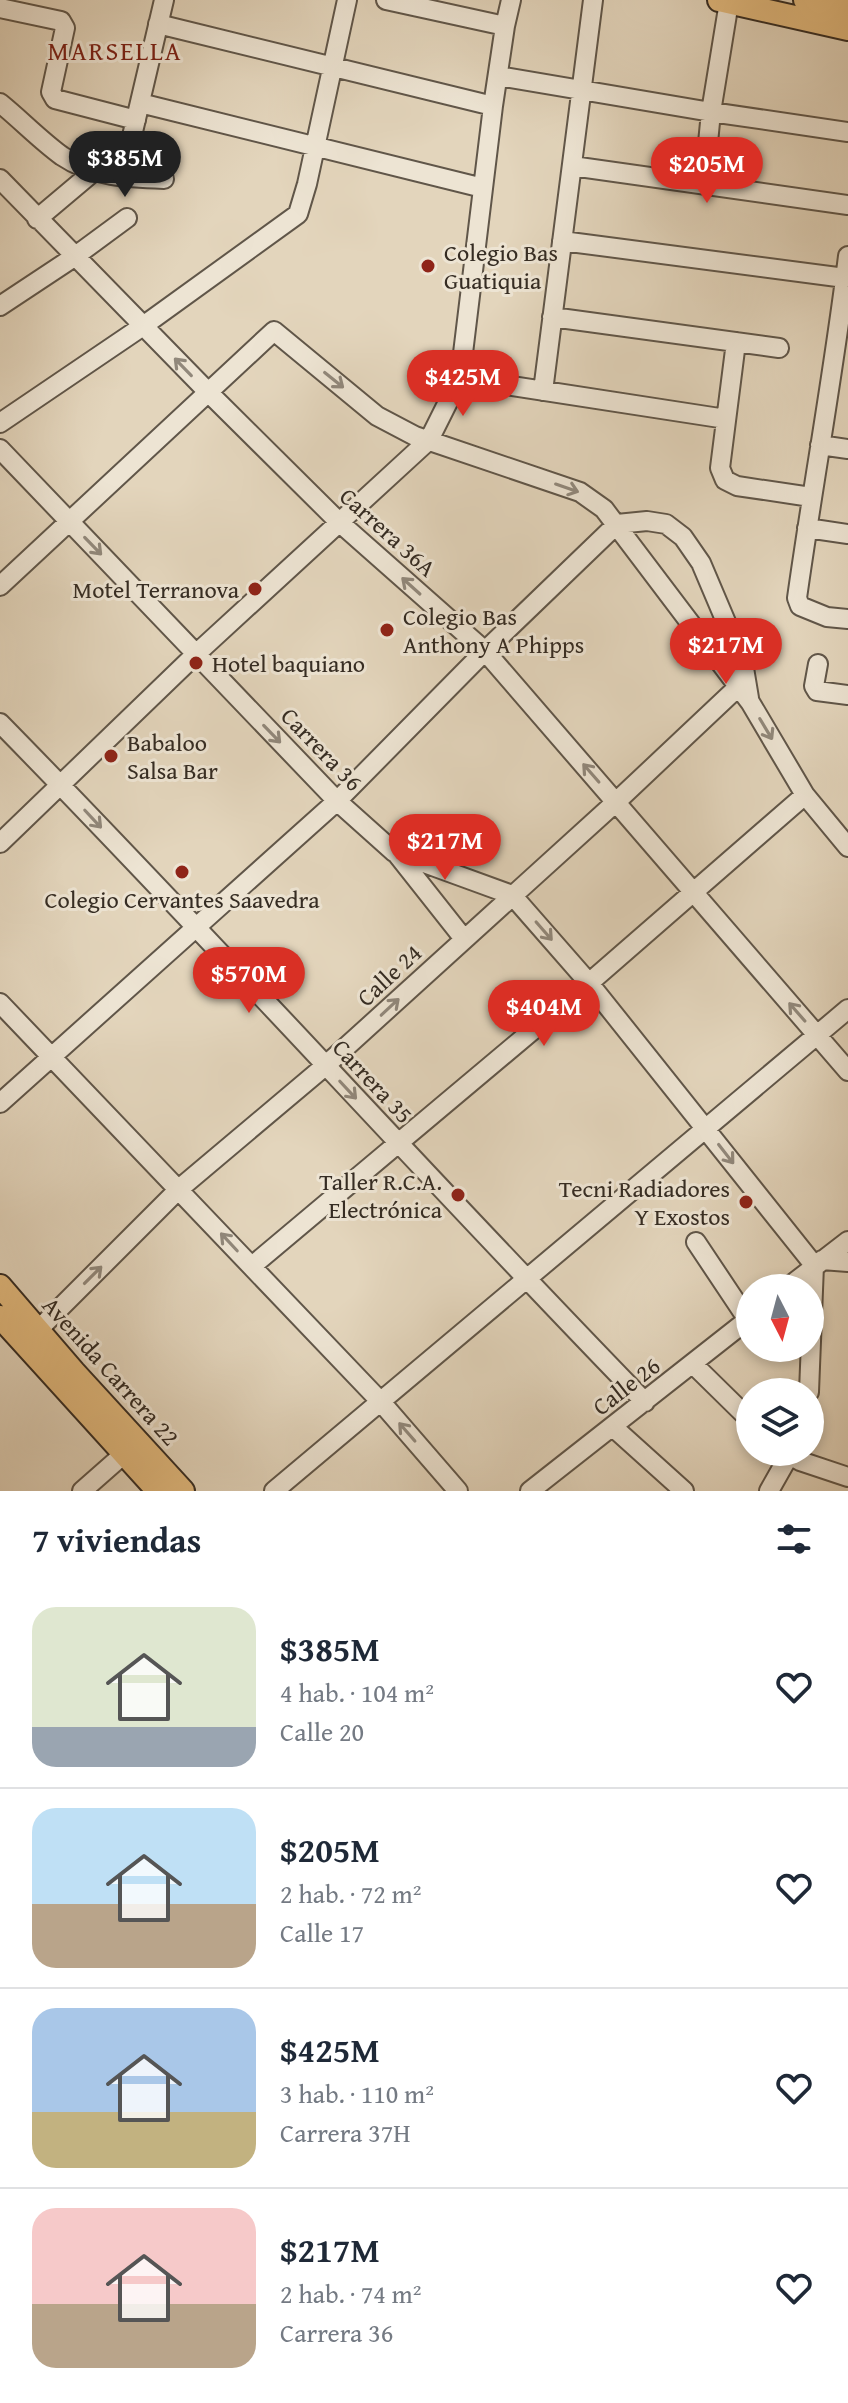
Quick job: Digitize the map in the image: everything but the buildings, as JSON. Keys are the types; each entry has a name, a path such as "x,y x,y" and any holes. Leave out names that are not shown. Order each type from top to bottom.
{"main road":[{"path":"805,0 848,10"},
{"path":"724,1 848,29"},
{"name":"Avenida Carrera 22","path":"0,1286 183,1491"},
{"name":"Avenida Carrera 22","path":"0,1317 158,1491"}],"street":[{"path":"136,120 164,0"},
{"path":"0,423 143,326 298,214 347,0"},
{"path":"386,0 505,26"},
{"path":"0,843 196,654 429,440 460,378 493,106 511,0"},
{"path":"543,391 593,0"},
{"path":"704,184 724,1"},
{"path":"0,8 61,21 65,28 51,92 55,99 136,120 315,147 483,188"},
{"path":"158,24 493,106"},
{"path":"498,76 848,132"},
{"path":"0,103 61,155 94,171 118,177 164,179"},
{"path":"572,166 848,205"},
{"path":"37,219 94,171"},
{"path":"0,179 74,257"},
{"path":"0,306 127,218"},
{"path":"562,241 847,267 842,355 820,445 797,598 800,606 827,617 848,619"},
{"name":"Carrera 36A","path":"74,257 339,522 485,651 848,1071"},
{"path":"552,317 779,348"},
{"path":"0,586 274,331 377,416 402,430 580,492 604,509 750,702 805,795 848,847"},
{"path":"736,342 720,468 725,480 737,486 811,497"},
{"path":"460,378 726,419"},
{"path":"820,445 848,449"},
{"name":"Carrera 36","path":"0,449 337,801 394,852 512,895 589,983 818,1263"},
{"path":"0,1103 337,801 485,651 617,524 647,521 666,524 683,537 701,563 743,662 750,702"},
{"path":"807,528 848,534"},
{"path":"818,664 814,686 817,691 848,695"},
{"name":"Calle 24","path":"38,1330 179,1189 325,1066 738,687"},
{"name":"Carrera 35","path":"0,723 645,1402"},
{"path":"252,1266 589,983 805,795"},
{"path":"394,852 464,939"},
{"path":"0,1003 381,1402 458,1491"},
{"path":"274,1491 848,1009"},
{"path":"804,1274 848,1241"},
{"path":"696,1242 736,1300"},
{"path":"818,1263 848,1262"},
{"path":"810,1378 818,1263"},
{"name":"Calle 26","path":"530,1491 736,1329"},
{"path":"693,1364 736,1406"},
{"path":"613,1427 680,1490"},
{"path":"82,1491 124,1454"},
{"path":"769,1491 782,1466"},
{"path":"820,1466 848,1477"}],"place":[{"name":"Colegio Bas Guatiquia","path":"428,266"},
{"name":"Motel Terranova","path":"255,589"},
{"name":"Colegio Bas Anthony A Phipps","path":"387,630"},
{"name":"Hotel baquiano","path":"196,663"},
{"name":"Babaloo Salsa Bar","path":"111,756"},
{"name":"Colegio Cervantes Saavedra","path":"182,872"},
{"name":"Taller R.C.A. Electrónica","path":"458,1195"},
{"name":"Tecni Radiadores Y Exostos","path":"746,1202"}],"district":[{"name":"MARSELLA","path":"115,50"}]}
